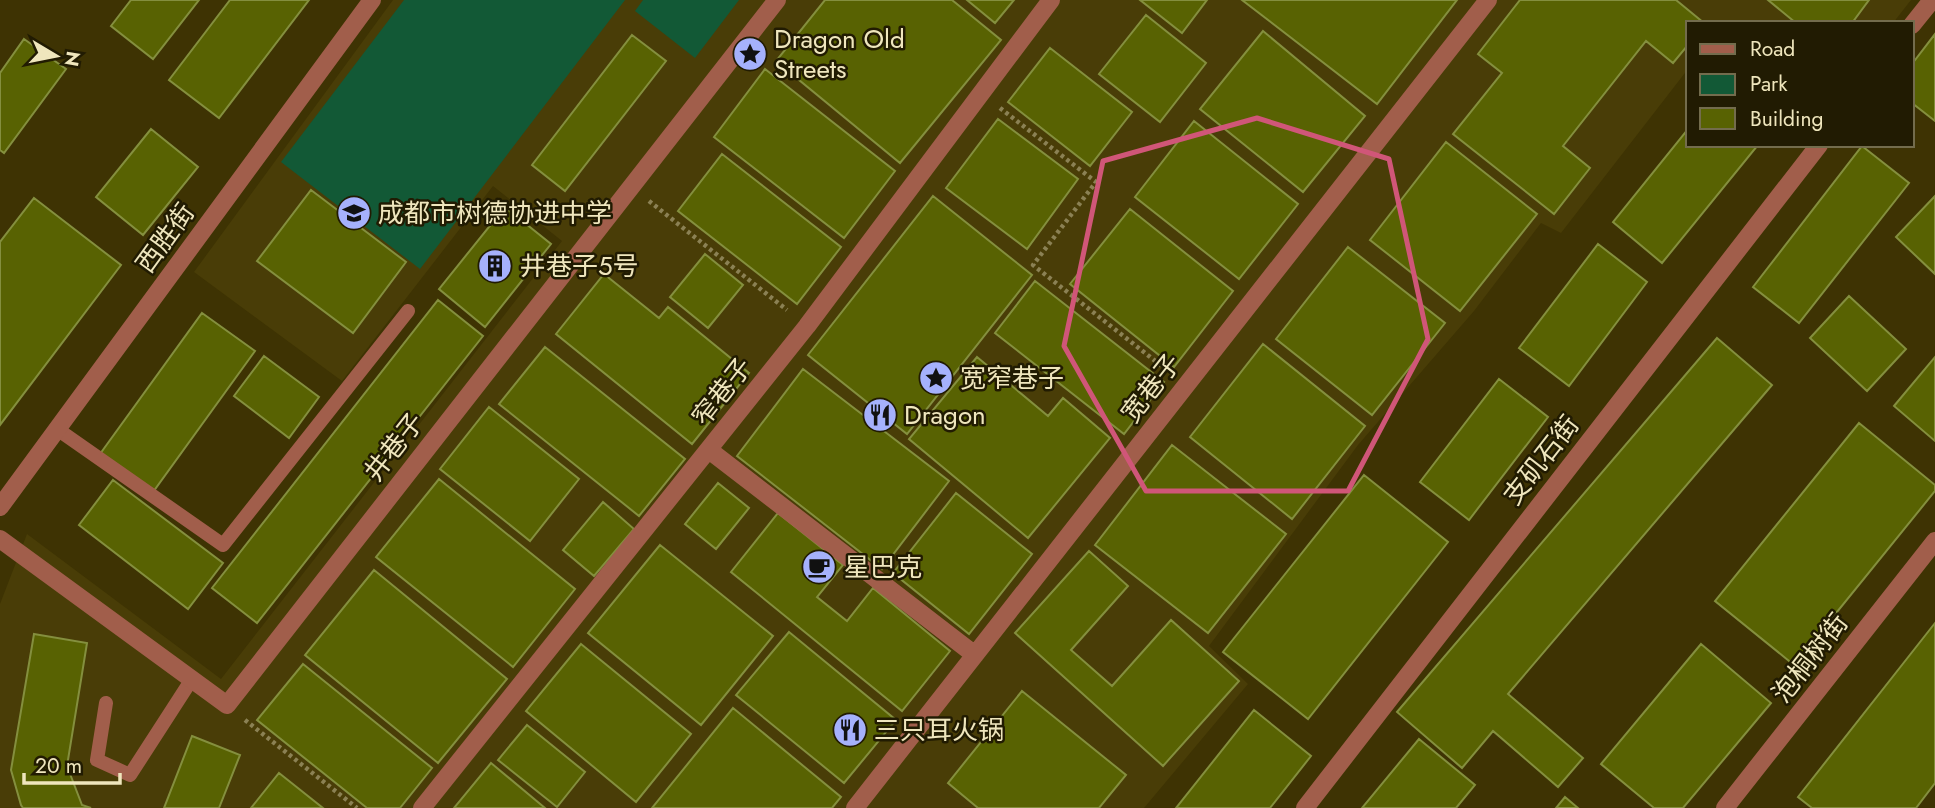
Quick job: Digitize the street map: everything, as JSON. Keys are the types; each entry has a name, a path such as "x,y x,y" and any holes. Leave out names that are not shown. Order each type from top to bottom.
{"street":[{"name":"西胜街","path":"0,507 372,0"},
{"name":"井巷子","path":"227,705 776,0"},
{"name":"窄巷子","path":"422,808 807,326 1051,0"},
{"name":"宽巷子","path":"855,808 1488,0"},
{"path":"1914,22 1932,0"},
{"name":"支矶石街","path":"1306,808 1817,147"},
{"path":"709,450 975,654"},
{"path":"0,539 227,705"},
{"name":"泡桐树街","path":"1725,808 1935,541"}],"lane":[{"path":"57,429 223,545 408,311"},
{"path":"106,703 97,760 130,775 192,679"}],"path":[{"path":"980,93 1096,182 1033,265 1186,385"},
{"path":"631,187 807,326"},
{"path":"227,705 357,808"}],"highlighted area":[{"path":"1257,118 1389,159 1428,339 1348,491 1146,491 1064,346 1103,161"}],"shaded area":[{"name":"宽窄巷子","path":"393,0 1911,0 1895,21 1686,21 1686,72 1561,233 1541,223 1474,311 1358,445 1209,646 1248,684 1144,808 0,808 0,604 27,534 221,679 562,241 493,186 342,381 194,272"}],"green space":[{"path":"404,0 625,0 420,269 281,162"},
{"path":"643,0 739,0 695,58 635,11"}],"building":[{"path":"131,0 199,0 153,59 111,26"},
{"path":"230,0 309,0 219,118 169,80"},
{"path":"825,0 952,0 1001,40 900,163 776,61"},
{"path":"967,0 1014,0 995,23"},
{"path":"1140,0 1207,0 1182,33"},
{"path":"1242,0 1457,0 1377,104"},
{"path":"1520,0 1676,0 1702,21 1686,21 1686,47 1673,63 1646,41 1563,146 1590,168 1554,214 1453,134 1502,73 1478,54"},
{"path":"1768,0 1869,0 1853,21 1794,21"},
{"path":"1146,15 1206,63 1160,122 1099,74"},
{"path":"1263,31 1365,116 1303,192 1200,109"},
{"path":"1935,34 1935,121 1914,105 1914,61"},
{"path":"632,35 666,61 565,191 532,165"},
{"path":"24,39 66,69 4,153 0,150 0,73"},
{"path":"1050,48 1132,112 1090,166 1008,102"},
{"path":"765,69 895,171 844,238 714,137"},
{"path":"998,119 1078,179 1027,249 946,188"},
{"path":"1194,121 1298,204 1239,279 1135,197"},
{"path":"151,129 198,167 143,235 96,197"},
{"path":"1686,131 1686,147 1756,147 1662,263 1613,222"},
{"path":"1446,142 1537,214 1460,311 1370,240"},
{"path":"1861,147 1909,183 1799,323 1753,287"},
{"path":"722,154 841,247 797,304 678,211"},
{"path":"311,190 406,262 353,333 257,261"},
{"path":"933,196 1032,275 907,434 808,355"},
{"path":"1935,196 1935,274 1896,237"},
{"path":"34,198 121,265 0,425 0,242"},
{"name":"井巷子5号","path":"505,207 551,244 485,327 439,289"},
{"path":"1130,209 1233,291 1174,367 1070,284"},
{"path":"1598,244 1647,282 1569,386 1519,348"},
{"path":"1348,247 1445,323 1372,415 1276,339"},
{"path":"705,254 743,285 708,328 670,297"},
{"path":"604,274 659,318 668,307 749,373 692,444 556,334"},
{"path":"1035,281 1164,382 1124,434 995,333"},
{"path":"1849,296 1906,349 1867,391 1810,338"},
{"path":"438,300 483,336 257,623 212,588"},
{"path":"202,313 255,351 153,492 100,454"},
{"path":"1717,338 1772,385 1508,694 1583,758 1558,787 1493,731 1462,768 1397,712"},
{"path":"1263,344 1365,426 1292,519 1190,437"},
{"path":"545,347 685,459 639,516 499,404"},
{"path":"264,356 319,397 289,438 234,396"},
{"path":"977,357 1048,416 1063,398 1110,438 1028,538 909,439"},
{"path":"1935,357 1935,441 1894,406"},
{"path":"803,369 949,481 882,569 737,456"},
{"path":"1499,379 1548,417 1469,520 1420,482"},
{"path":"489,407 579,479 530,541 440,469"},
{"path":"1859,423 1935,485 1935,491 1794,665 1715,601"},
{"path":"1172,445 1286,534 1208,633 1095,545"},
{"path":"1364,475 1448,542 1308,719 1223,652"},
{"path":"439,479 575,589 513,667 376,557"},
{"path":"113,480 223,563 188,609 79,525"},
{"path":"718,483 749,508 716,549 685,524"},
{"path":"956,493 1032,554 969,634 893,573"},
{"path":"603,502 634,529 594,576 563,550"},
{"path":"778,513 843,565 817,597 847,621 873,588 950,651 902,711 731,572"},
{"path":"660,545 773,636 701,725 588,633"},
{"path":"1089,551 1128,586 1071,650 1112,686 1171,620 1239,681 1163,766 1015,633"},
{"path":"374,570 507,679 438,763 305,655"},
{"path":"1935,623 1935,783 1916,808 1812,808 1798,797"},
{"path":"789,632 896,720 844,783 736,695"},
{"path":"34,634 87,643 67,766 82,805 91,808 23,808 21,805 11,770"},
{"path":"581,644 691,734 636,802 526,711"},
{"path":"1701,644 1771,703 1683,808 1654,808 1601,764"},
{"path":"303,664 432,768 400,808 367,808 257,720"},
{"path":"1022,691 1126,775 1099,808 978,808 948,783"},
{"path":"733,708 841,797 832,808 652,808"},
{"path":"1254,710 1311,756 1270,808 1176,808"},
{"path":"527,725 585,772 557,807 498,760"},
{"path":"192,736 240,755 219,808 164,808"},
{"path":"1419,739 1475,785 1456,808 1362,808"},
{"path":"491,763 545,808 454,808"},
{"path":"279,773 323,808 251,808"},
{"path":"1565,797 1578,808 1556,808"}],"place":[{"name":"Dragon Old Streets","path":"750,54"},
{"name":"成都市树德协进中学","path":"354,213"},
{"name":"井巷子5号","path":"495,266"},
{"name":"宽窄巷子","path":"936,378"},
{"name":"Dragon","path":"880,415"},
{"name":"星巴克","path":"819,567"},
{"name":"三只耳火锅","path":"850,730"}]}
